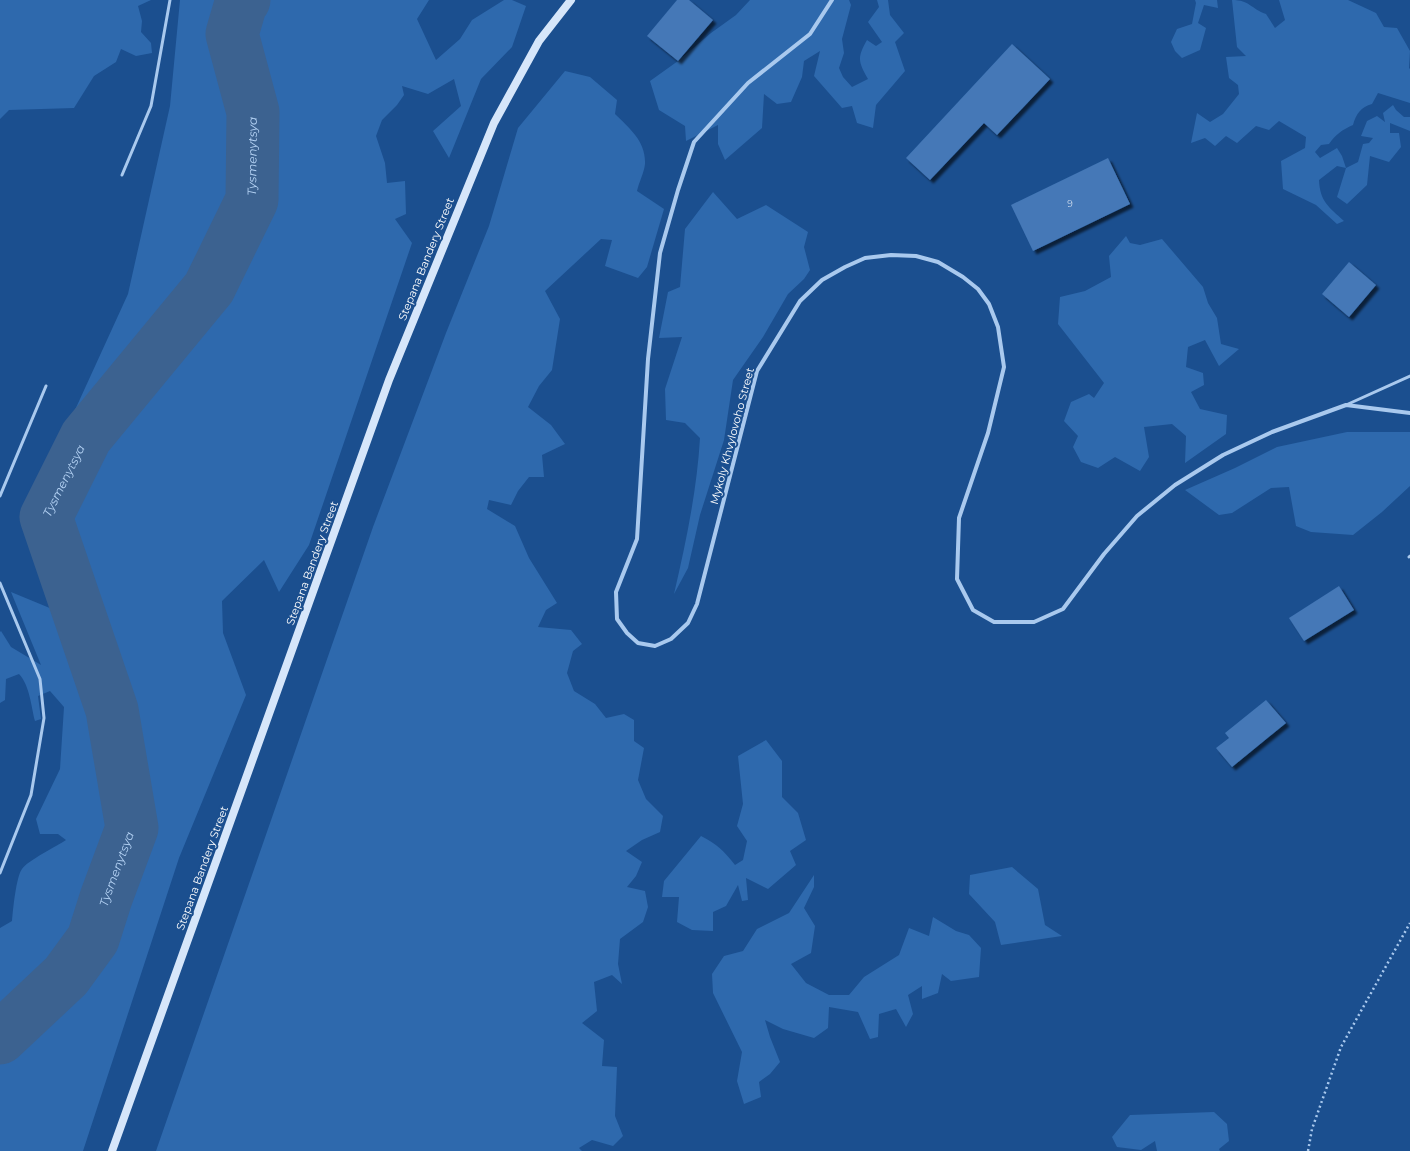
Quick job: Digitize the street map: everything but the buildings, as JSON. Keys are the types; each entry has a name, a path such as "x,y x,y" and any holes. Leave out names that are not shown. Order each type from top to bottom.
{"main road":[{"name":"Stepana Bandery Street","path":"112,1151 392,372 494,123 540,41 571,0"}],"street":[{"name":"Mykoly Khvylovoho Street","path":"832,0 810,34 748,83 694,142 678,190 660,253 648,359 637,540 616,592 617,619 627,633 638,643 655,646 671,639 688,623 697,604 757,371 800,301 822,280 845,267 866,258 891,254 916,256 938,262 963,276 978,289 990,304 998,327 1004,367 988,433 959,518 957,579 973,610 994,622 1034,622 1063,609 1104,554 1137,516 1175,485 1224,455 1272,432 1346,405 1410,412"}],"lane":[{"path":"122,175 152,106 170,0"},
{"path":"1346,405 1410,376"},
{"path":"0,496 46,386"},
{"path":"0,583 40,679 44,718 31,795 0,873"}],"path":[{"path":"1308,1151 1312,1129 1341,1047 1410,923"}],"shaded area":[{"path":"0,0 151,0 138,6 142,21 141,32 151,43 152,53 136,56 121,49 116,62 94,76 74,108 9,110 0,119"},
{"path":"180,0 429,0 417,19 436,60 460,39 472,20 504,0 512,0 526,6 512,47 481,79 449,158 433,131 461,106 454,79 428,94 402,86 404,95 397,105 382,120 376,136 385,163 387,183 405,181 406,214 395,219 412,243 309,545 279,592 264,560 222,601 223,633 246,695 179,858 83,1151 0,1151 0,928 12,921 16,886 22,869 36,858 66,840 58,834 40,834 36,819 60,769 64,707 50,691 38,696 41,719 35,721 26,684 19,674 6,679 5,700 0,703 0,632 1,631 11,647 41,665 11,592 57,611 32,504 128,294 170,106"},
{"path":"750,0 849,0 851,5 842,39 844,53 839,68 843,77 852,87 868,79 862,68 860,56 867,40 876,46 882,42 868,22 879,7 877,0 888,0 890,15 904,33 895,42 905,71 876,105 873,128 857,123 852,106 842,108 814,76 820,51 804,61 802,77 791,102 777,104 764,94 762,128 725,160 718,144 718,125 686,141 685,126 659,110 650,81 736,15"},
{"path":"1195,0 1217,0 1218,8 1204,5 1198,23 1206,28 1200,50 1182,58 1175,51 1171,42 1177,29 1192,24 1196,3"},
{"path":"1232,0 1243,1 1266,14 1275,28 1285,20 1279,0 1348,0 1376,13 1384,27 1397,28 1410,51 1410,103 1378,93 1372,104 1365,107 1360,112 1353,125 1340,133 1329,144 1321,145 1315,152 1320,158 1337,148 1342,156 1346,168 1337,166 1319,180 1321,194 1326,204 1344,221 1337,224 1316,205 1283,189 1281,161 1305,148 1306,137 1279,121 1269,130 1256,126 1237,143 1226,136 1215,146 1205,138 1191,143 1197,113 1210,122 1223,114 1239,94 1238,85 1229,78 1226,57 1246,56 1237,47"},
{"path":"565,71 590,77 617,100 615,114 636,136 643,148 645,156 645,164 637,191 664,209 647,267 638,278 605,266 612,240 601,239 545,291 560,319 552,370 539,386 528,407 551,425 565,444 542,455 544,477 529,477 518,491 511,505 489,500 487,509 515,526 529,558 557,603 546,610 538,627 571,630 582,644 573,651 567,673 574,691 595,704 606,718 624,714 634,720 634,741 644,748 638,780 646,799 663,816 660,832 642,840 626,851 642,862 636,876 627,887 645,891 648,907 643,922 620,939 618,964 622,984 612,975 594,982 597,1011 582,1023 604,1040 602,1066 617,1067 615,1116 623,1136 613,1146 592,1140 579,1148 582,1151 156,1151 373,527 446,333 489,226 518,128"},
{"path":"1393,105 1404,117 1410,117 1410,131 1390,123 1390,133 1399,133 1401,147 1389,162 1370,156 1367,185 1347,204 1337,197 1346,168 1358,162 1363,144 1369,143 1373,138 1361,136 1367,121 1377,116 1385,122 1383,113"},
{"path":"713,192 737,219 766,205 808,232 804,247 810,270 804,279 788,294 763,337 733,380 724,440 700,515 688,568 674,594 690,516 699,458 700,438 685,423 666,420 665,389 682,337 659,338 668,292 680,287 685,229"},
{"path":"1126,236 1130,243 1140,245 1162,239 1203,287 1208,303 1217,318 1221,344 1239,349 1219,366 1205,340 1188,347 1186,367 1203,373 1204,385 1191,392 1200,409 1227,415 1226,434 1185,463 1186,436 1172,424 1144,427 1149,457 1140,471 1115,457 1098,468 1081,462 1073,447 1078,436 1064,421 1071,402 1089,394 1094,398 1104,383 1058,324 1060,297 1085,291 1111,277 1109,256"},
{"path":"1347,432 1410,432 1410,486 1382,512 1353,535 1311,532 1296,526 1289,487 1271,488 1232,513 1219,515 1185,490 1235,468 1277,447"},
{"path":"766,740 782,761 782,797 798,813 806,840 790,851 796,865 768,889 746,878 748,900 742,901 738,885 726,906 713,912 713,931 692,930 677,922 679,897 662,897 664,881 701,836 720,848 735,865 743,860 747,841 737,826 743,804 738,756"},
{"path":"1012,867 1038,889 1045,925 1062,936 1001,945 995,922 969,894 970,875"},
{"path":"814,875 814,887 804,908 815,926 811,953 791,964 806,983 829,995 849,995 864,977 899,955 909,928 929,936 933,917 956,931 969,935 981,948 979,977 951,981 942,974 938,993 922,999 922,986 908,995 913,1014 906,1027 896,1009 879,1014 878,1037 870,1039 858,1012 829,1007 828,1028 814,1038 783,1029 765,1020 780,1062 770,1074 759,1082 761,1097 744,1104 737,1081 742,1052 713,993 712,974 724,956 743,951 757,929 789,913"},
{"path":"1214,1112 1227,1124 1229,1141 1219,1149 1220,1151 1157,1151 1155,1141 1141,1150 1117,1147 1112,1137 1130,1115"}],"waterway":[{"name":"Tysmenytsya","path":"0,1038 66,976 93,939 106,898 132,828 112,710 46,517 86,437 209,288 252,200 253,112 232,34 241,3 244,0"}]}
